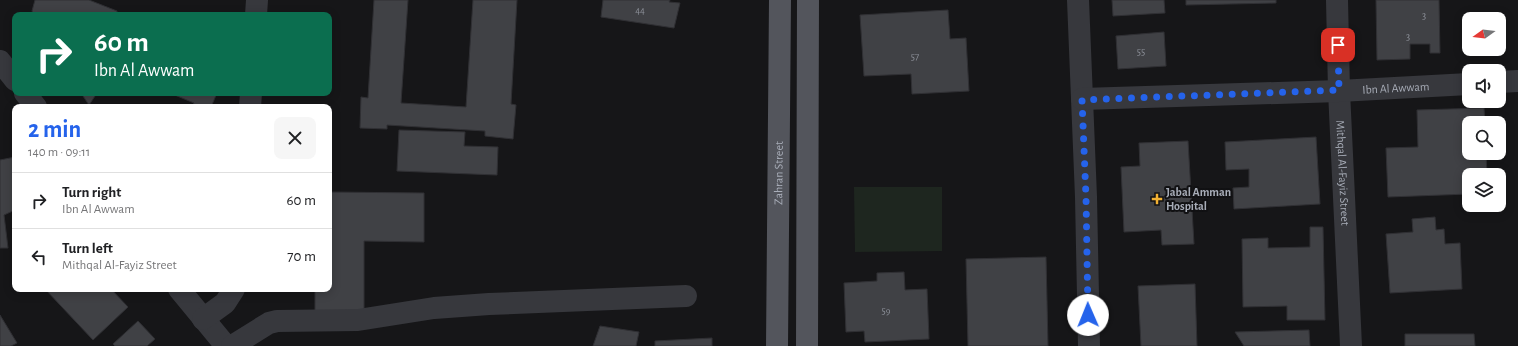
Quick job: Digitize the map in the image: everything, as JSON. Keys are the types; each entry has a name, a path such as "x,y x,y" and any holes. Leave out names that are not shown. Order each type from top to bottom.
{"main road":[{"name":"Zahran Street","path":"777,346 780,0"},
{"path":"807,346 808,0"}],"street":[{"path":"256,12 257,0"},
{"path":"1078,0 1086,197 1089,346"},
{"name":"Mithqal Al-Fayiz Street","path":"1337,0 1339,90 1350,346"},
{"path":"0,61 12,76"},
{"path":"1506,82 1518,81"},
{"name":"Ibn Al Awwam","path":"1082,100 1462,84"},
{"path":"27,96 34,104"},
{"path":"181,292 226,346"},
{"path":"203,319 226,303 232,292"},
{"path":"232,346 269,323 276,321 358,320 434,308 489,304 686,296"}],"shaded area":[{"path":"854,187 942,187 942,251 855,252"}],"building":[{"path":"35,0 89,0 117,12 32,12"},
{"path":"374,0 408,0 401,103 466,107 473,0 517,0 511,104 516,105 513,139 485,136 485,131 387,125 387,129 360,128 361,97 368,98"},
{"path":"603,0 670,0 669,2 680,3 674,28 601,17"},
{"path":"1112,0 1164,0 1165,13 1113,16"},
{"path":"1186,0 1276,0 1276,3 1186,5"},
{"path":"1376,0 1439,0 1440,53 1430,53 1430,44 1410,44 1410,59 1377,60"},
{"path":"948,10 950,39 966,38 969,91 912,94 911,74 864,76 860,15"},
{"path":"1164,32 1166,66 1118,69 1116,36"},
{"path":"83,96 95,96 90,104"},
{"path":"177,96 216,96 212,104 194,103"},
{"path":"1484,108 1485,116 1462,116 1462,160 1486,160 1487,168 1462,168 1462,194 1388,197 1386,148 1418,147 1417,110"},
{"path":"399,130 465,132 464,146 498,147 497,175 397,171"},
{"path":"1316,137 1320,204 1234,209 1233,188 1249,187 1249,169 1226,170 1225,142"},
{"name":"Jabal Amman Hospital","path":"1188,141 1194,244 1162,245 1161,230 1124,232 1121,167 1140,166 1139,143"},
{"path":"12,158 12,211 4,215 8,248 0,248 0,160"},
{"path":"332,192 424,193 424,242 364,241 364,311 315,311 315,292 332,292"},
{"path":"1435,217 1436,230 1444,229 1445,244 1460,243 1462,289 1390,293 1386,234 1413,232 1412,219"},
{"path":"1310,227 1323,227 1325,320 1287,320 1287,306 1243,307 1242,239 1268,238 1268,248 1310,247"},
{"path":"1046,257 1048,346 968,346 966,259"},
{"path":"904,272 905,290 927,289 929,339 865,342 864,331 846,332 844,283 877,281 877,273"},
{"path":"1195,284 1197,346 1141,346 1138,286"},
{"path":"48,292 114,292 128,307 93,340"},
{"path":"0,315 17,343 11,346 0,346"},
{"path":"138,321 155,339 147,346 115,346 113,344"},
{"path":"600,326 639,332 636,346 593,346"},
{"path":"1309,330 1310,346 1244,346 1235,332"},
{"path":"1405,334 1474,334 1475,346 1405,346"},
{"path":"712,338 712,346 655,346 655,341"}],"place":[{"name":"Jabal Amman Hospital","path":"1157,199"}],"route":[{"path":"1088,315 1086,197 1082,100 1339,90 1338,45"}]}
